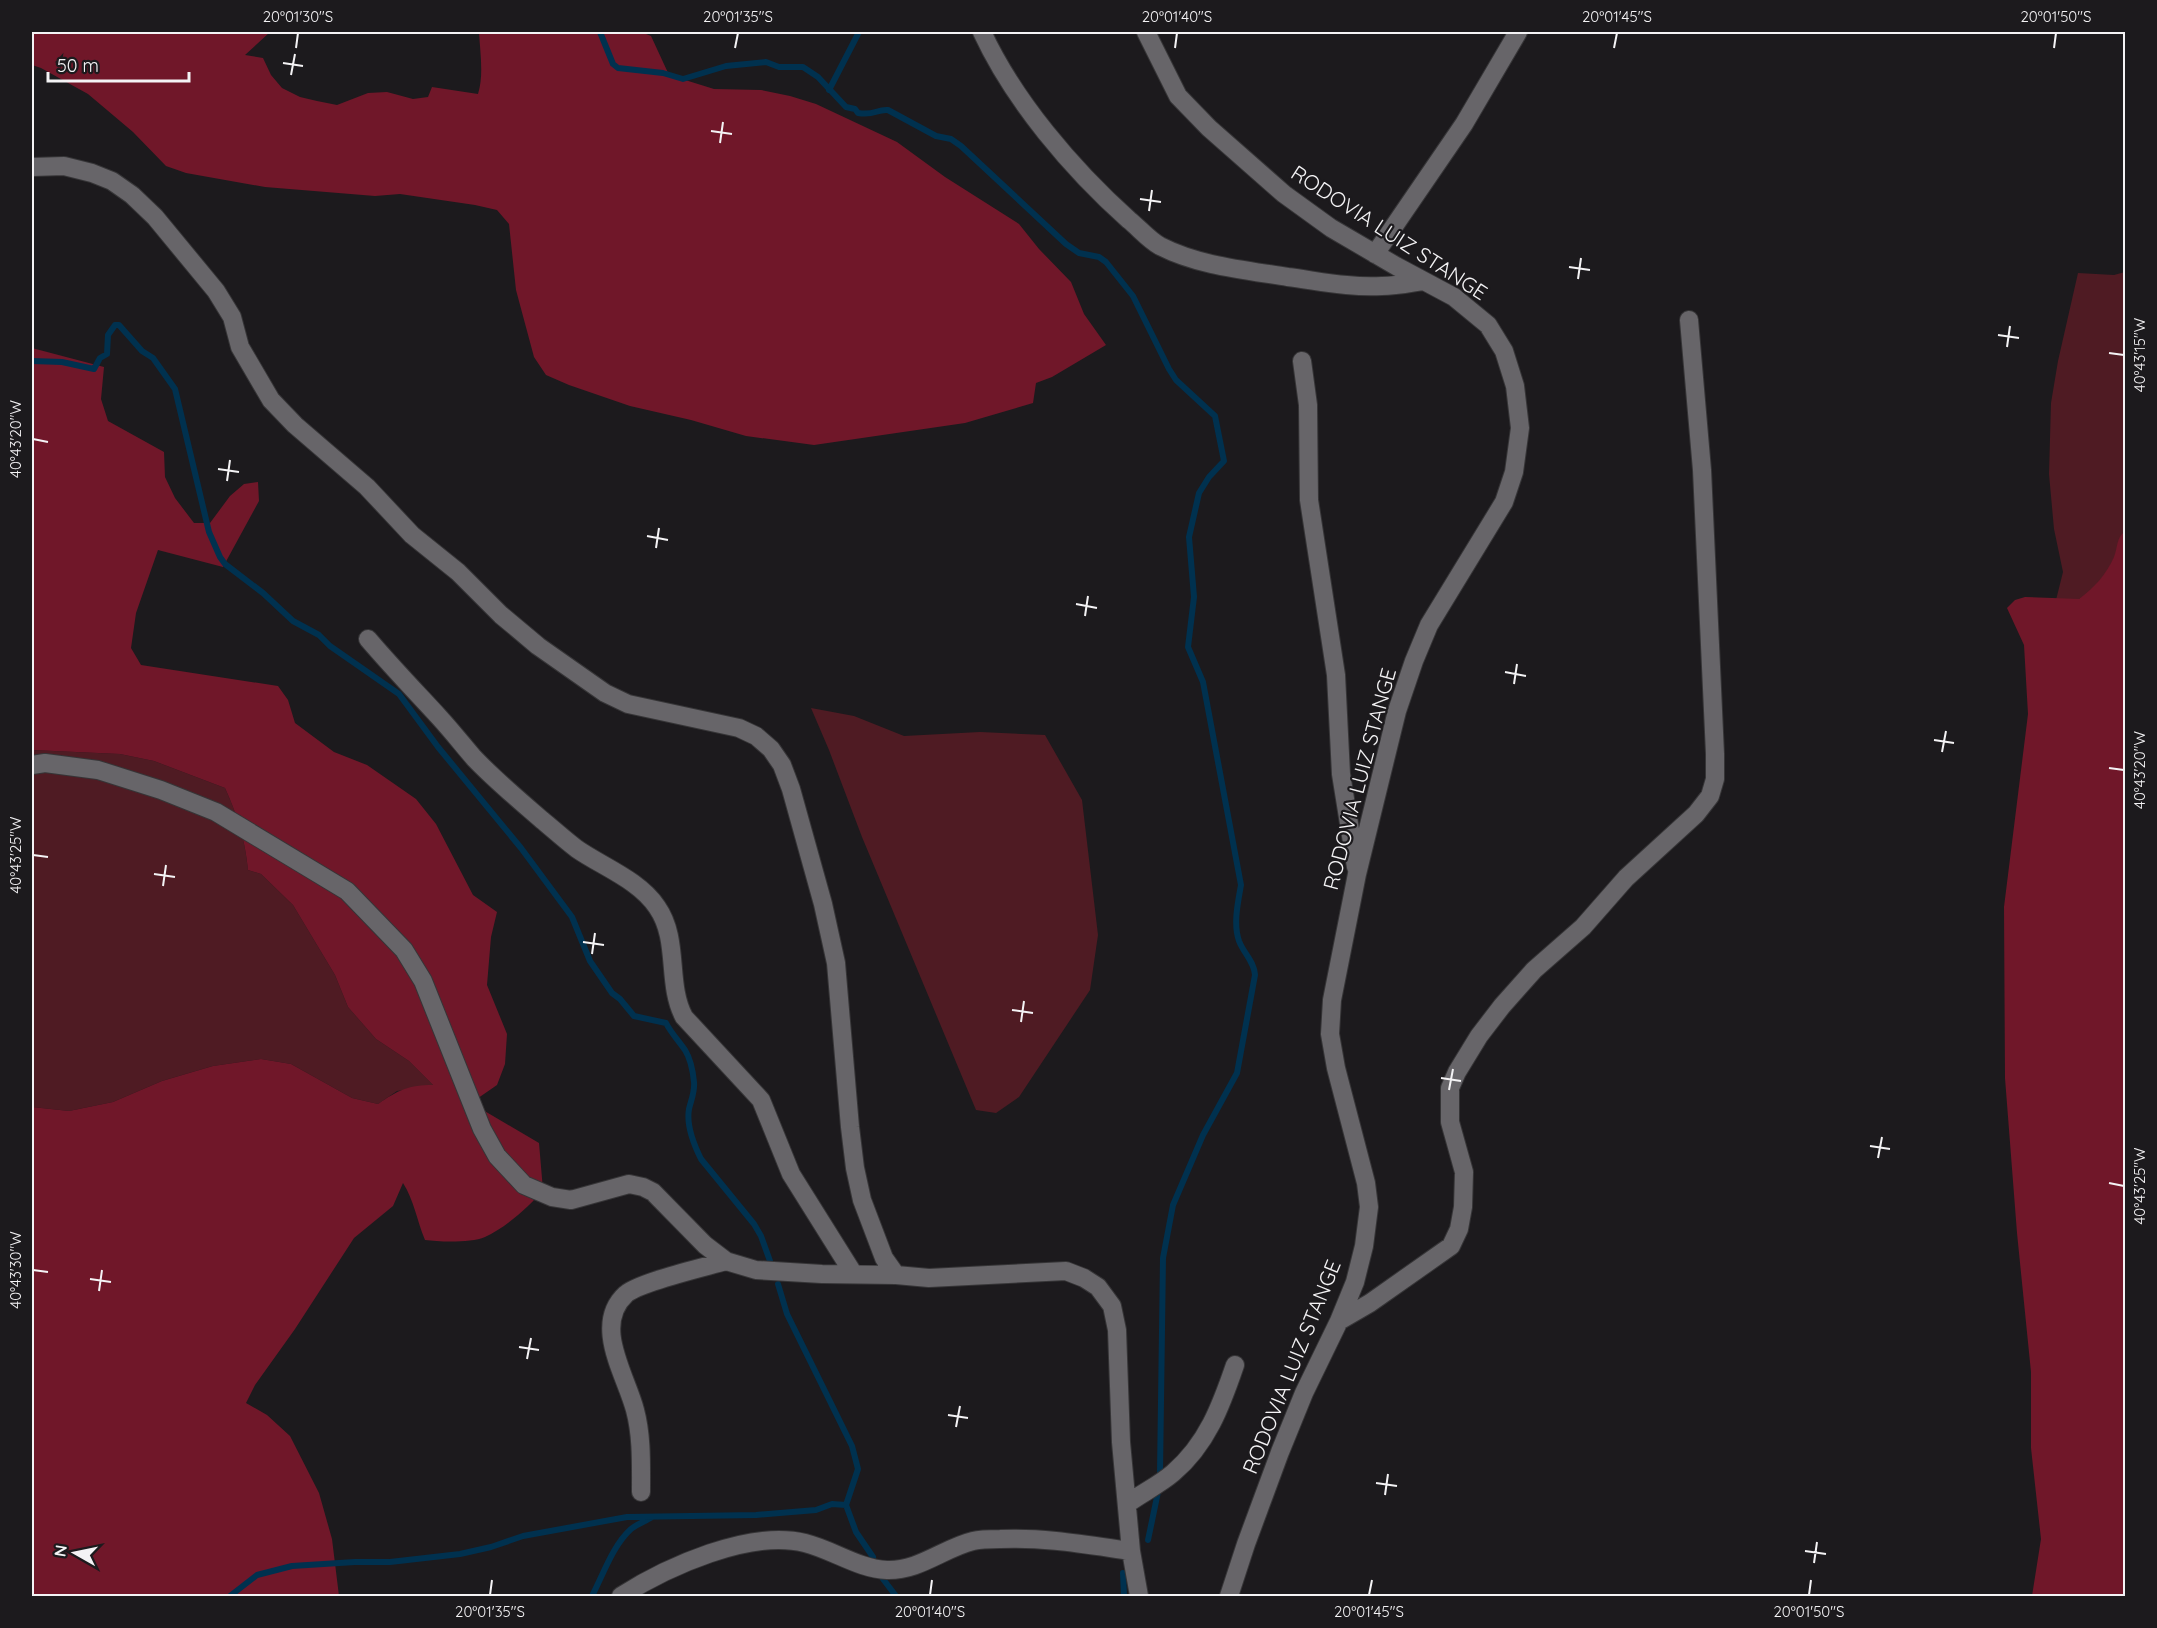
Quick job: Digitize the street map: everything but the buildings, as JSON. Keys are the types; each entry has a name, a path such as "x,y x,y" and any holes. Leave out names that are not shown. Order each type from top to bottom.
{"street":[{"path":"982,32 990,50 1027,106 1063,153 1103,197 1158,244 1183,256 1205,262 1337,284 1382,286 1423,281"},
{"name":"RODOVIA LUIZ STANGE","path":"1146,32 1178,96 1209,128 1284,194 1331,228 1454,297 1488,325 1504,351 1515,386 1520,428 1514,472 1504,502 1429,625 1413,661 1397,711 1357,874 1332,1000 1330,1034 1336,1068 1366,1183 1369,1207 1364,1246 1355,1282 1304,1393 1280,1452 1229,1596"},
{"path":"1375,254 1464,124 1518,32"},
{"path":"32,167 63,166 92,173 112,181 132,195 155,217 216,291 232,317 240,347 271,400 295,425 367,487 412,535 458,573 501,615 538,646 604,693 628,705 739,728 756,736 771,749 782,765 791,789 823,904 836,963 850,1127 862,1200 884,1258 896,1275"},
{"path":"1339,1320 1370,1303 1451,1246 1459,1229 1464,1207 1464,1172 1450,1122 1450,1088 1479,1036 1534,970 1583,927 1626,878 1696,814 1710,796 1715,779 1715,754 1702,470 1689,320"},
{"path":"1302,361 1308,405 1309,500 1336,675 1341,774 1357,874"},
{"path":"368,639 476,760 510,793 577,849 622,877 657,906 668,933 676,1003 684,1017 761,1100 791,1174 853,1273"},
{"path":"32,765 45,764 99,770 161,790 216,812 346,891 404,950 423,981 482,1129 497,1156 524,1185 552,1197 571,1200 629,1184 643,1187 653,1192 705,1245 726,1261 756,1270 929,1278 1066,1271 1098,1287 1112,1306 1117,1330 1121,1442 1131,1551 1139,1596"},
{"path":"641,1492 640,1436 635,1410 611,1336 611,1319 627,1293 645,1284 726,1261"},
{"path":"1127,1504 1172,1474 1194,1450 1212,1426 1235,1365"},
{"path":"621,1596 657,1574 686,1562 724,1550 765,1541 784,1540 804,1543 869,1567 888,1570 908,1568 973,1540 1016,1538 1064,1541 1131,1551"}],"shaded area":[{"path":"32,32 270,32 245,55 263,58 271,75 282,88 300,97 337,105 368,93 387,92 413,99 428,97 432,87 478,94 481,71 479,32 641,32 651,36 669,75 714,89 761,90 816,104 897,142 945,177 1019,224 1071,282 1084,314 1106,345 1052,377 1036,383 1033,403 965,423 814,445 746,436 630,406 546,375 534,357 516,290 509,224 497,210 400,194 375,196 265,187 186,173 166,166 133,132 88,94 32,65"},
{"path":"2125,272 2125,531 2119,539 2113,561 2095,587 2077,600 2056,600 2063,572 2054,529 2049,474 2051,403 2058,361 2078,273 2114,275"},
{"path":"32,348 104,367 101,399 108,421 164,452 165,477 175,498 194,523 210,523 230,496 244,484 258,482 259,501 223,567 158,550 136,613 131,648 141,665 278,686 288,700 295,723 334,752 367,765 416,799 436,824 473,895 497,912 491,937 487,985 507,1034 505,1064 497,1085 471,1103 539,1143 543,1190 517,1216 485,1237 464,1241 439,1241 425,1240 410,1196 403,1183 393,1206 354,1238 295,1329 255,1385 246,1403 267,1415 290,1436 319,1493 332,1539 339,1596 32,1596 32,1107 69,1111 113,1102 162,1081 213,1066 261,1059 291,1064 352,1098 378,1104 404,1089 433,1085 409,1061 376,1039 348,1007 335,975 293,905 261,874 248,870 240,828 225,788 154,761 120,754 32,750"},
{"path":"2125,531 2125,1596 2032,1596 2041,1539 2031,1448 2031,1372 2005,1078 2004,907 2028,714 2024,645 2007,608 2015,600 2025,597 2079,599 2095,586 2107,570"},
{"path":"811,708 854,716 904,736 980,732 1045,735 1082,800 1098,935 1090,990 1019,1097 996,1113 976,1110 862,837"},
{"path":"32,750 120,754 154,761 225,788 240,828 248,870 261,874 293,905 335,975 348,1007 376,1039 409,1061 434,1086 397,1091 378,1104 352,1098 291,1064 261,1059 213,1066 162,1081 113,1102 69,1111 32,1107"}],"waterway":[{"path":"600,32 613,64 618,68 663,73 683,79 726,66 766,62 779,67 803,67 818,77 846,107 855,109 858,113 868,114 888,110 936,136 951,139 1066,244 1079,253 1099,257 1106,262 1133,296 1176,380 1215,416 1224,461 1209,477 1199,493 1189,537 1194,597 1188,647 1203,682 1241,885 1237,934 1255,975 1237,1073 1203,1135 1173,1205 1163,1258 1160,1473"},
{"path":"829,90 859,32"},
{"path":"32,361 62,362 94,369 100,358 107,354 108,335 115,325 119,325 142,351 153,358 175,389 209,532 220,557 225,564 263,593 293,621 319,635 330,646 399,694 438,747 521,848 572,917 590,961 612,993 634,1016 666,1023 685,1050 691,1065 694,1086 689,1122 696,1148 701,1159 754,1224 770,1261"},
{"path":"778,1284 787,1314 852,1446 858,1469 846,1505 856,1532 873,1557"},
{"path":"1148,1540 1158,1492"},
{"path":"230,1596 257,1575 292,1566 390,1562 460,1554 523,1536 627,1517 756,1515 816,1510 832,1504 846,1505"},
{"path":"592,1596 614,1552 625,1536 633,1527 652,1517"},
{"path":"1123,1573 1124,1596"},
{"path":"883,1579 896,1596"}]}
